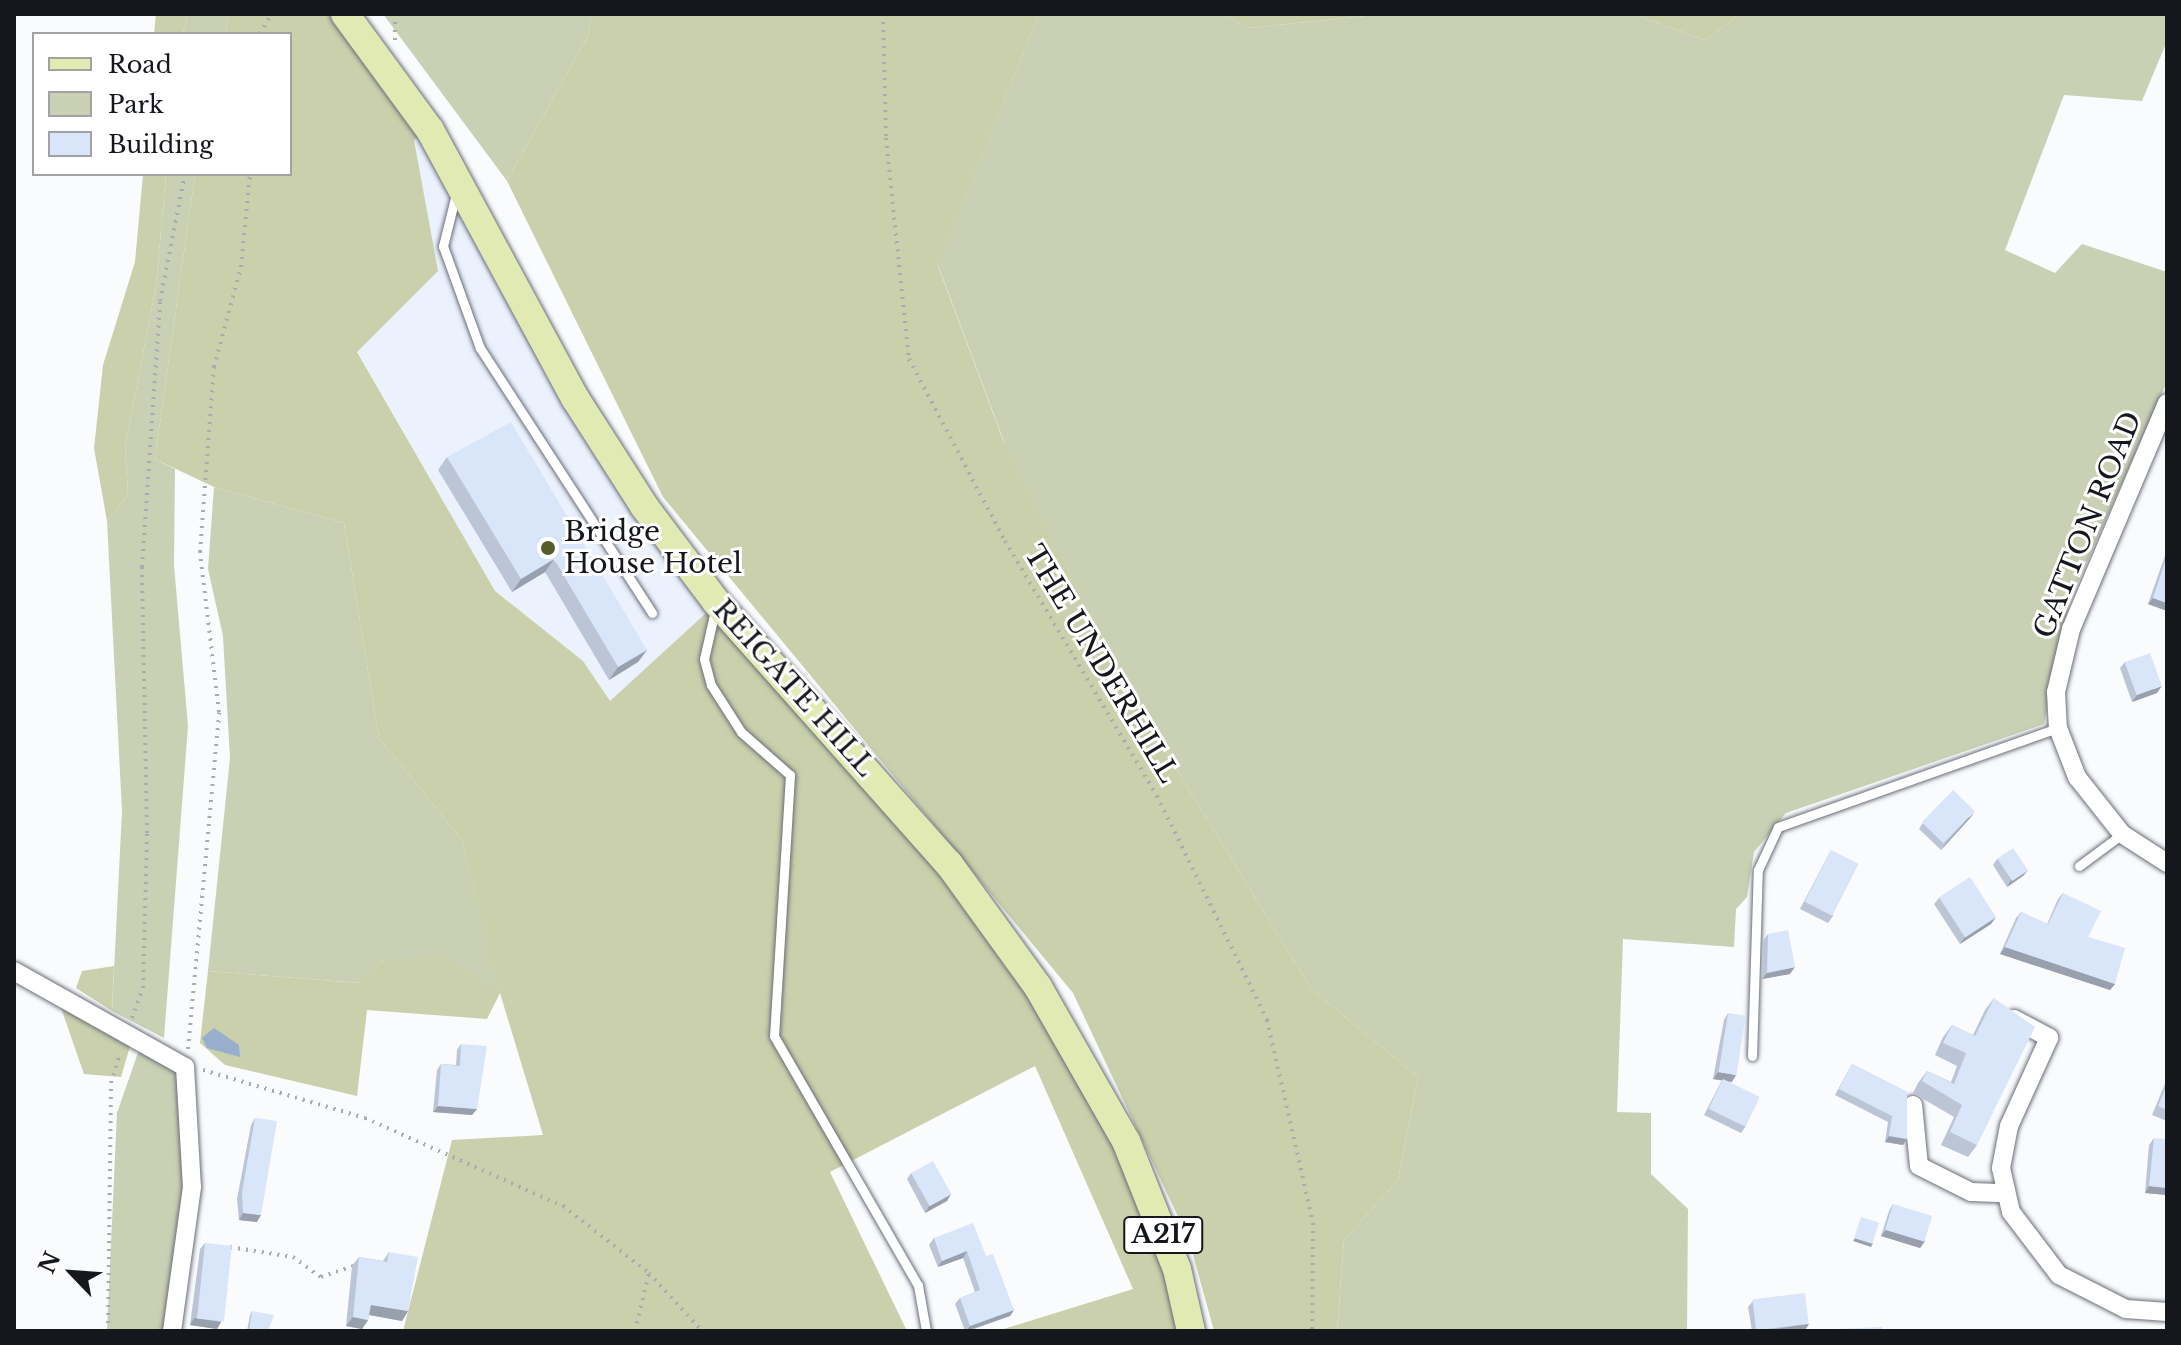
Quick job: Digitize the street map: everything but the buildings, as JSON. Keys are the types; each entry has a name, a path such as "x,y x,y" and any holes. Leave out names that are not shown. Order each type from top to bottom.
{"main road":[{"name":"REIGATE HILL","path":"345,14 458,183 582,409 717,603 949,864 1038,987 1126,1141 1177,1269 1191,1331"}],"street":[{"name":"GATTON ROAD","path":"2167,403 2071,629 2056,692 2058,728 2077,777 2122,834 2167,863"},
{"path":"14,971 185,1067 192,1187 172,1331"},
{"path":"2000,1012 2049,1038 2009,1126 2005,1193 2031,1245 2059,1275 2126,1309 2167,1312"},
{"path":"1913,1105 1919,1166 1971,1192 2005,1193"}],"lane":[{"path":"458,183 443,246 480,348 652,613"},
{"path":"717,603 704,659 711,685 741,732 790,775 774,1036 918,1285 926,1331"},
{"path":"1752,1056 1758,870 1778,827 2058,728"},
{"path":"2079,866 2122,834"}],"path":[{"path":"261,32 271,14"},
{"name":"THE UNDERHILL","path":"883,14 886,138 909,359 1005,541 1157,796 1267,1020 1313,1223 1312,1331"},
{"path":"108,1331 111,1083 143,988 150,690 142,567 155,366 185,176"},
{"path":"250,176 241,267 214,367 200,552 216,670 217,756 185,1067 365,1118 563,1206 649,1273 702,1331"},
{"path":"224,1246 293,1257 321,1277 365,1264"},
{"path":"635,1331 649,1273"}],"shaded area":[{"path":"430,130 717,603 610,702 583,661 495,591 357,351 437,271 414,140"}],"green space":[{"path":"156,14 187,14 183,32 154,32"},
{"path":"187,14 229,14 225,32 183,32"},
{"path":"229,14 345,14 430,130 414,140 438,271 357,352 495,591 583,661 610,701 717,603 846,746 1077,1052 1191,1331 997,1331 1133,1289 1035,1066 830,1172 907,1331 403,1331 452,1140 543,1135 500,993 487,1019 367,1010 357,1096 225,1065 200,1043 208,971 359,983 383,960 444,957 499,991 462,840 379,738 344,523 214,487 155,459 195,176 292,176 292,32 225,32"},
{"path":"383,14 591,14 588,36 507,181"},
{"path":"591,14 1039,14 938,266 1003,440 1136,703 1311,989 1418,1077 1398,1180 1344,1240 1337,1331 1214,1331 1189,1240 1073,993 663,497 507,181 588,36"},
{"path":"1039,14 1224,14 1249,28 1385,14 1633,14 1705,40 1740,14 2167,14 2167,41 2142,101 2064,95 2005,250 2055,273 2082,244 2167,272 2167,382 2070,600 2044,724 1786,813 1754,852 1747,897 1736,909 1734,947 1623,939 1617,1112 1651,1113 1651,1174 1688,1209 1687,1331 1337,1331 1344,1240 1398,1180 1418,1077 1311,989 1136,703 1006,447 938,265"},
{"path":"1224,14 1385,14 1249,28"},
{"path":"1633,14 1740,14 1705,40"},
{"path":"143,176 166,176 156,286 125,447 128,495 107,521 94,448 103,365 135,262"},
{"path":"166,176 195,176 155,459 175,469 174,565 188,726 164,1038 112,1011 122,811 107,521 128,495 125,447 156,286"},
{"path":"214,487 344,523 379,738 462,840 500,991 383,960 360,983 208,971 230,758 223,636 208,569"},
{"path":"114,966 112,1011 76,988 82,971"},
{"path":"60,1005 131,1043 121,1077 84,1074"},
{"path":"140,1047 178,1069 188,1170 163,1331 107,1331 117,1113"}],"water":[{"path":"214,1028 239,1045 240,1057 207,1048 202,1038"}],"place":[{"name":"Bridge House Hotel","path":"548,548"}]}
